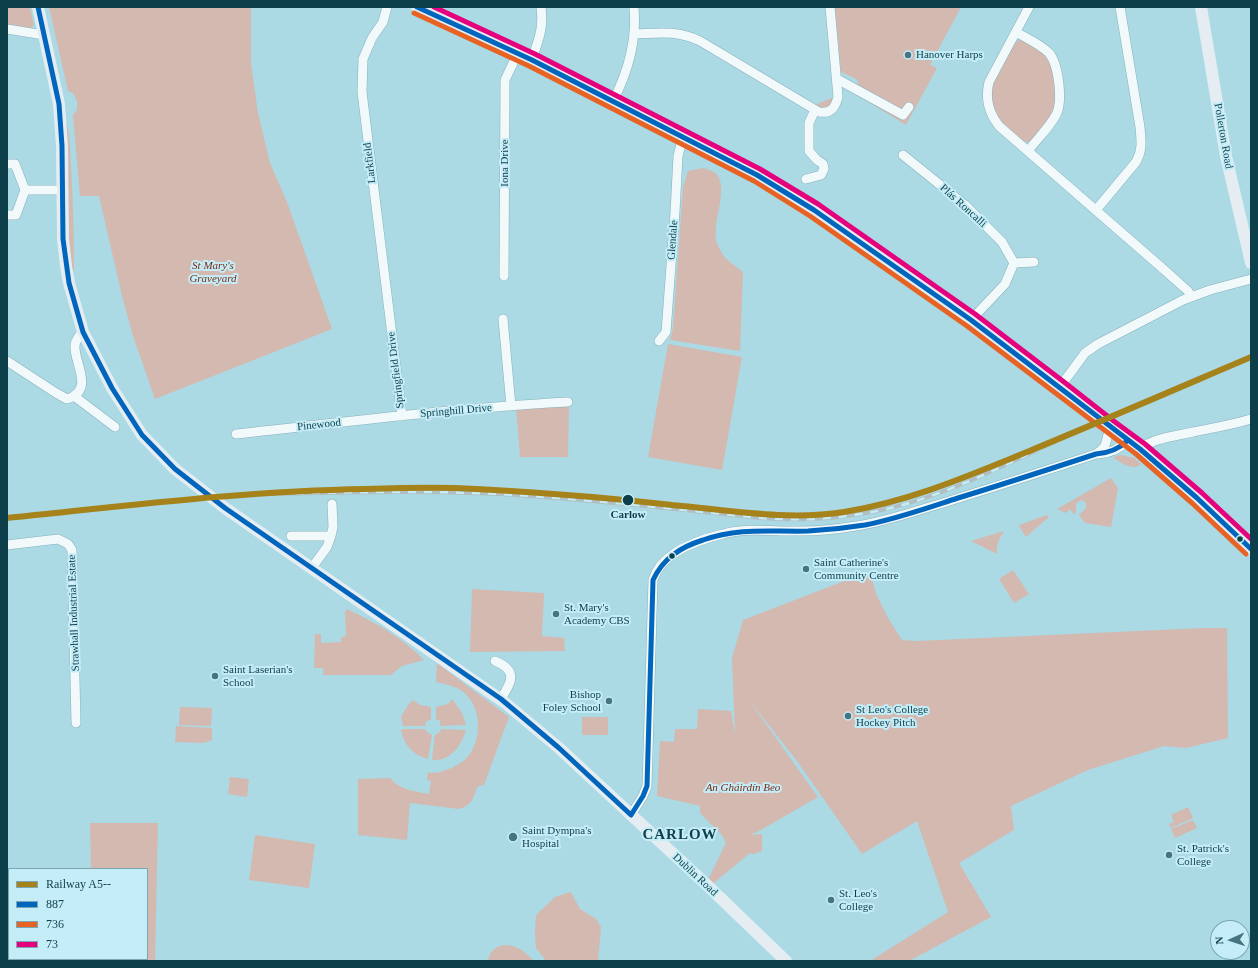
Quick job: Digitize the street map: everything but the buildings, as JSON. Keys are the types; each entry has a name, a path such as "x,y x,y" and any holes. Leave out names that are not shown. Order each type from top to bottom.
{"main road":[{"name":"Dublin Road","path":"38,7 59,104 62,146 63,239 66,266 76,308 83,332 112,388 142,435 175,469 225,508 501,699 559,748 786,961"},
{"path":"417,7 518,53 684,137 757,175 814,210 971,320 1060,387 1127,441 1140,449 1200,501 1251,550"},
{"name":"Pollerton Road","path":"1201,7 1226,156 1251,263"}],"street":[{"name":"Larkfield","path":"387,7 382,22 372,38 363,60 362,92 391,323"},
{"path":"532,60 541,32 541,7"},
{"path":"613,101 626,73 635,34 634,7"},
{"path":"635,34 676,33 689,36 700,41 815,110 824,113 833,110 838,97 830,7"},
{"path":"1029,7 989,82 987,89 987,101 988,108 994,120 1188,291 1192,297"},
{"path":"1096,210 1136,162 1142,145 1120,7"},
{"path":"7,29 44,35"},
{"path":"1016,32 1043,48 1049,54 1056,68 1060,94 1060,103 1056,115 1028,151"},
{"name":"Iona Drive","path":"504,276 506,80 518,53"},
{"path":"837,79 904,115 909,107"},
{"path":"806,179 821,176 824,169 823,164 809,151 809,123 815,110"},
{"name":"Glendale","path":"659,341 666,332 678,156 684,137"},
{"name":"Plás Roncalli","path":"903,155 965,205 1002,242 1014,263"},
{"path":"7,164 15,164 25,190 16,215 7,215"},
{"path":"25,190 62,190"},
{"path":"971,320 1005,284 1014,263 1034,262"},
{"path":"1060,387 1086,353 1098,344 1183,300 1210,290 1251,280"},
{"path":"503,319 511,406"},
{"name":"Springfield Drive","path":"391,323 402,416"},
{"path":"7,361 56,394 67,399 74,396 79,390 82,381 75,347 78,337 83,332"},
{"path":"74,396 115,427"},
{"name":"Springhill Drive","path":"402,416 568,402"},
{"name":"Pinewood","path":"236,434 402,416"},
{"path":"1140,449 1146,444 1172,436 1251,420"},
{"path":"1096,454 1106,446 1107,434 1111,428"},
{"path":"631,815 647,786 653,580 656,570 667,559 679,551 699,542 724,534 766,530 802,531 856,526 888,519 1096,454 1104,453 1122,447 1127,441"},
{"path":"312,568 327,547 331,536 333,527 332,504"},
{"path":"291,536 331,536"},
{"name":"Strawhall Industrial Estate","path":"7,545 58,539 68,544 72,550 76,723"},
{"path":"495,661 506,667 511,676 508,687 501,699"}],"green space":[{"path":"7,7 30,7 34,25 30,29 7,24"},
{"name":"St Mary's Graveyard","path":"49,7 251,7 251,63 258,113 270,163 287,202 332,329 155,399 133,336 122,296 99,196 80,196 73,115 77,110 77,101 73,93 68,91"},
{"path":"835,7 961,7 930,65 937,68 906,125 857,95 858,80 841,72"},
{"path":"1019,40 1022,40 1044,53 1052,67 1056,93 1056,110 1033,140 1028,142 1021,141 997,118 990,101 992,84 1012,46"},
{"path":"834,97 827,107 819,108 815,105"},
{"path":"65,120 69,136 74,232 74,271 72,272 68,246"},
{"path":"703,168 714,172 719,178 721,186 716,226 717,243 722,254 743,272 740,351 670,340 673,328 683,187 688,171"},
{"path":"668,344 742,357 722,470 648,457"},
{"path":"569,405 568,457 520,457 516,407"},
{"path":"1121,455 1134,458 1141,464 1136,467 1132,467 1113,457"},
{"path":"1111,478 1118,488 1111,527 1085,523 1079,515 1086,508 1086,503 1082,500 1076,503 1076,511 1074,515 1070,509 1066,513 1057,509"},
{"path":"1047,515 1049,517 1026,537 1019,525"},
{"path":"1004,531 998,542 997,554 971,541"},
{"path":"1013,570 1029,594 1014,603 999,579"},
{"name":"An Gháirdín Beo","path":"870,573 877,596 888,618 902,640 916,641 1227,628 1228,738 1186,748 1164,746 1088,770 1011,806 1014,830 959,863 991,917 909,961 870,961 948,912 917,821 862,854 797,761 749,700 818,797 750,835 762,834 762,851 753,854 750,853 709,887 706,884 726,843 722,835 700,813 700,806 657,796 660,741 674,742 675,729 697,729 698,709 731,711 735,735 732,658 743,620 860,575"},
{"path":"472,589 544,593 542,636 564,638 565,651 470,652"},
{"path":"347,609 397,637 424,660 402,666 391,675 323,675 323,668 314,668 315,634 321,634 321,643 341,642 341,637 346,636 345,612"},
{"path":"437,663 509,717 484,785 478,786 470,803 459,809 410,803 407,840 358,835 358,779 390,778 403,788 429,794 431,781 427,780 428,772 440,772 457,765 469,755 475,745 478,720 473,704 459,689 450,685 436,682"},
{"path":"452,699 462,713 466,725 440,726 440,721 436,719 436,707 448,704"},
{"path":"413,700 420,705 431,707 431,719 426,722 425,726 403,726 401,717 408,705"},
{"path":"180,707 212,708 211,726 179,725"},
{"path":"582,717 608,717 608,735 582,735"},
{"path":"176,726 212,728 212,740 203,743 175,742"},
{"path":"425,729 432,735 428,759 418,755 410,749 402,735 401,730"},
{"path":"441,729 466,730 462,741 450,755 438,760 432,760 435,735 440,732"},
{"path":"230,777 249,779 247,797 228,794"},
{"path":"1188,807 1193,818 1171,828 1169,824 1174,822 1171,815"},
{"path":"1193,820 1197,828 1175,838 1171,829"},
{"path":"90,823 158,823 155,961 90,961 148,960 148,868 91,868"},
{"path":"255,835 315,844 309,888 249,880"},
{"path":"571,892 580,909 596,919 601,927 598,961 546,961 536,948 536,915 555,897"},
{"path":"503,945 517,947 534,961 488,961 493,950"}],"railway":[{"path":"248,494 405,492 499,494 598,501 761,518 825,518 874,512 928,497 981,476 1058,440"}],"rail line":[{"name":"A5--","path":"7,518 230,496 320,490 421,488 482,489 618,499 758,514 801,515 844,512 891,502 960,479 1251,357"}],"transit line":[{"name":"887","path":"38,7 59,104 62,146 63,239 69,283 83,332 112,388 142,435 175,469 225,508 501,699 559,748 631,815 643,796 647,786 653,580 662,565 674,554 687,546 730,533 755,531 808,531 865,525 888,520 1096,454 1109,452 1120,447 1127,441"},
{"name":"887","path":"417,7 532,60 757,175 814,210 971,320 1140,449 1197,498 1251,549"},
{"name":"73","path":"434,7 535,54 760,169 818,204 975,314 1145,444 1202,493 1251,539"},
{"name":"736","path":"414,13 529,66 754,181 810,216 967,326 1136,454 1192,503 1246,554"}],"place":[{"name":"Hanover Harps","path":"908,55"},
{"name":"Carlow","path":"628,500"},
{"name":"Saint Catherine's Community Centre","path":"806,569"},
{"name":"St. Mary's Academy CBS","path":"556,614"},
{"name":"Saint Laserian's School","path":"215,676"},
{"name":"Bishop Foley School","path":"609,701"},
{"name":"St Leo's College Hockey Pitch","path":"848,716"},
{"name":"Saint Dympna's Hospital","path":"513,837"},
{"name":"St. Patrick's College","path":"1169,855"},
{"name":"St. Leo's College","path":"831,900"}],"district":[{"name":"CARLOW","path":"680,835"}]}
